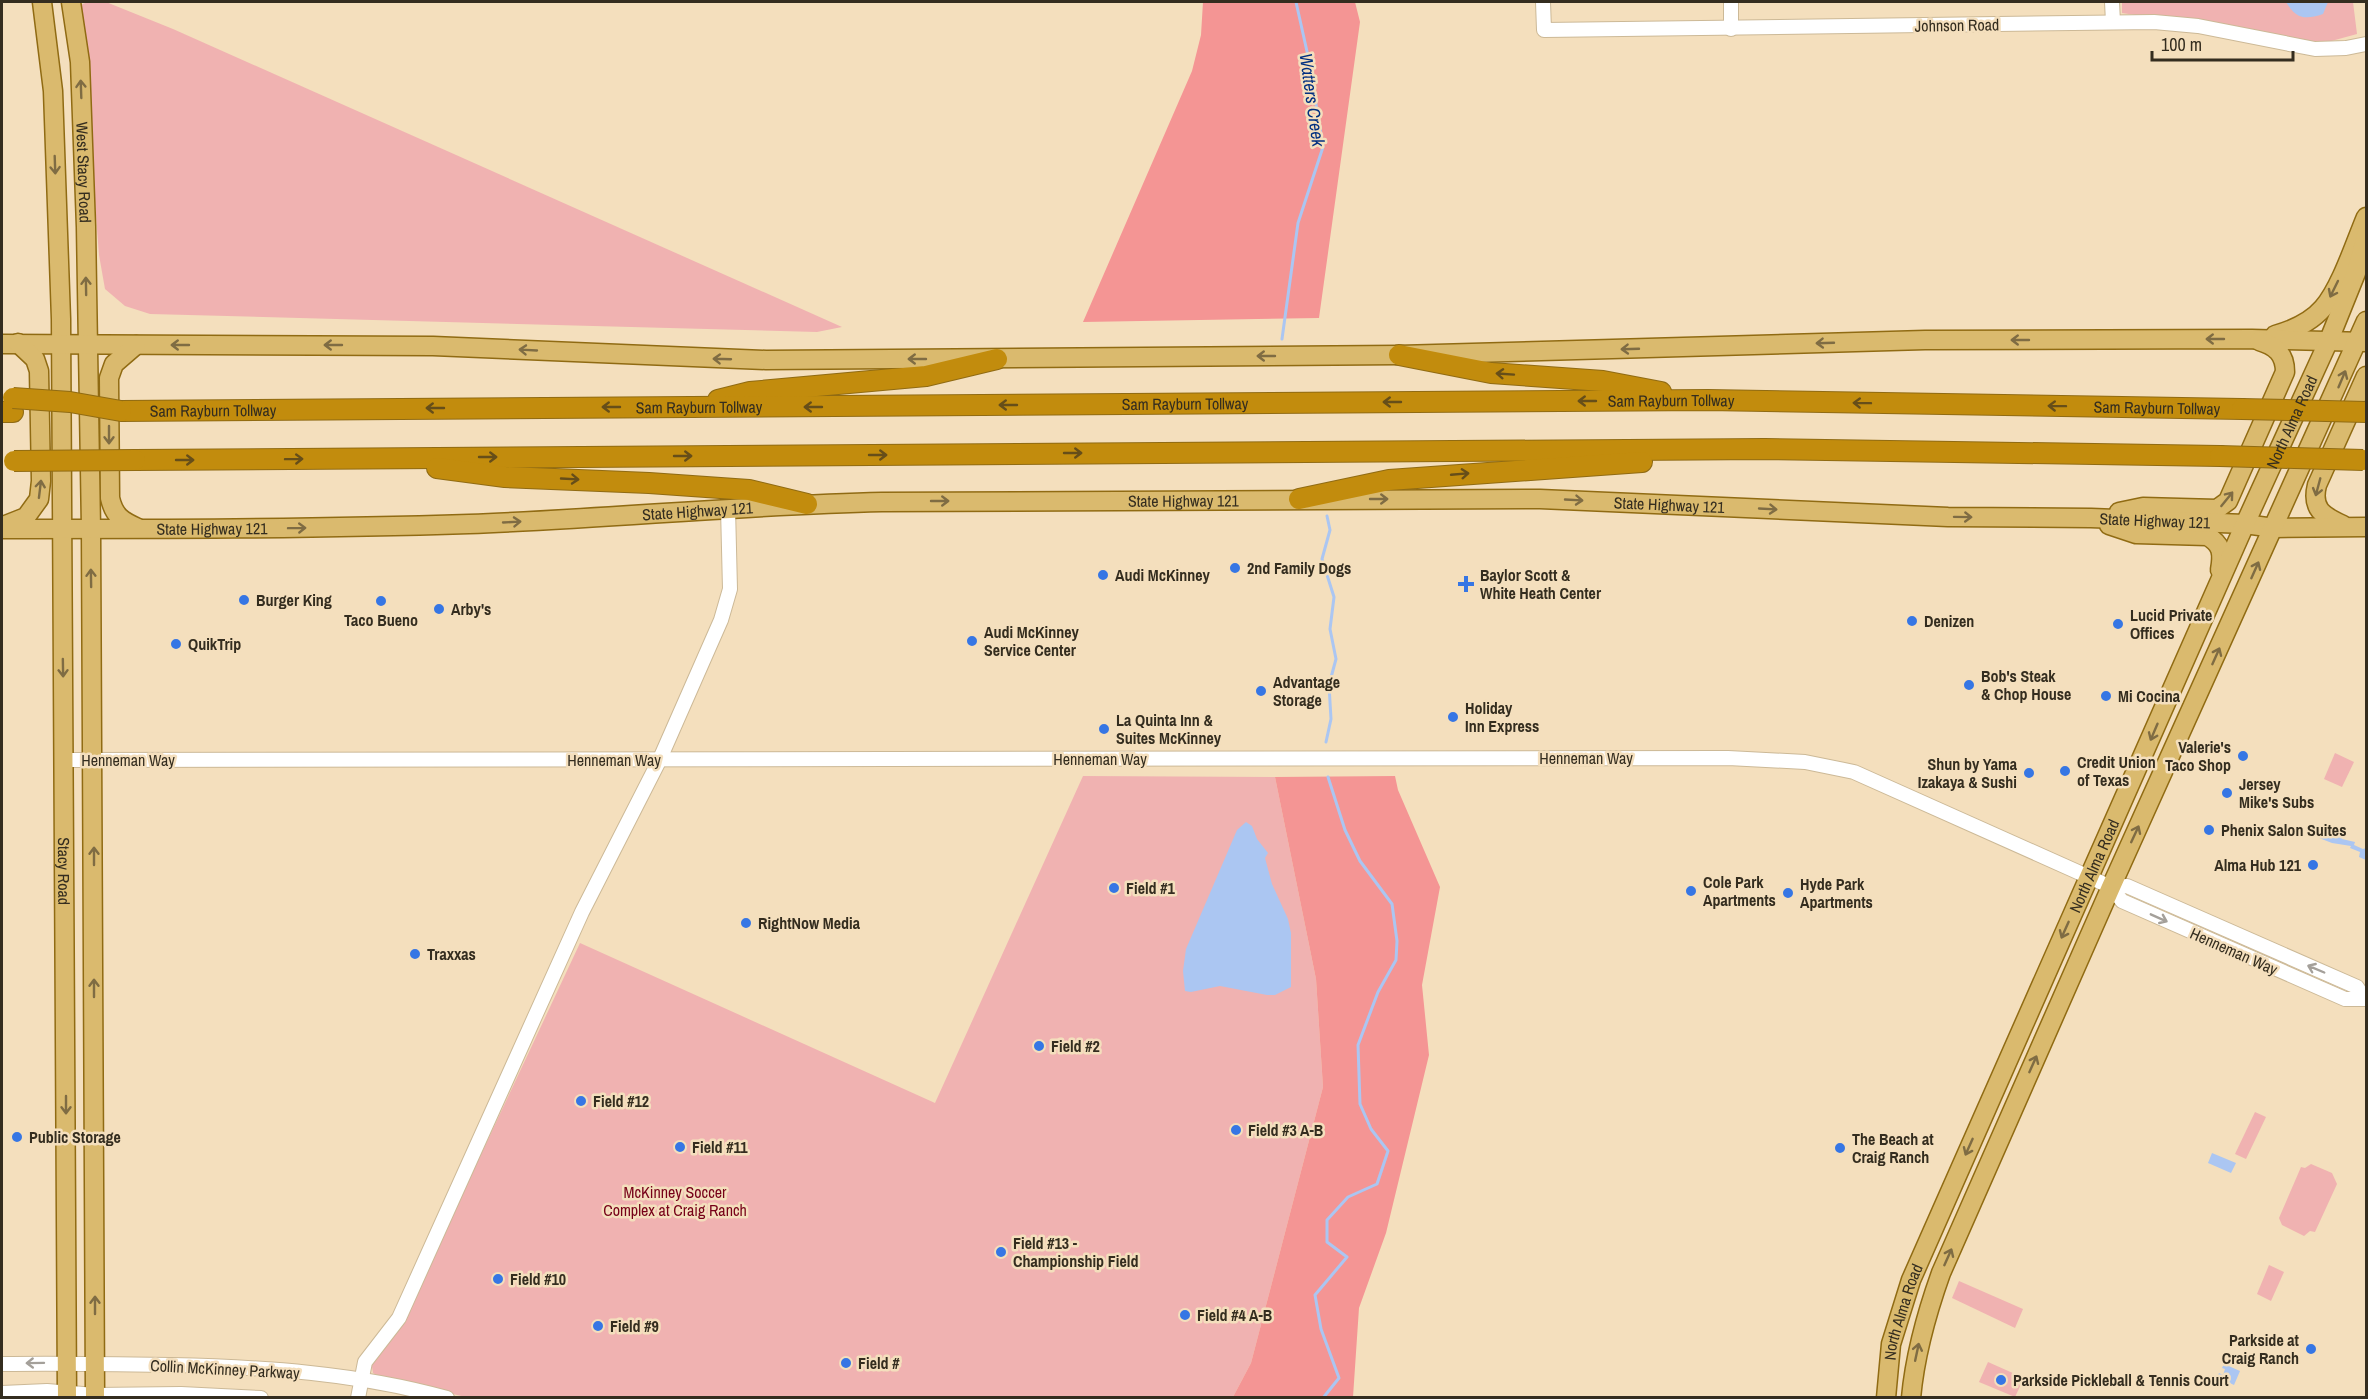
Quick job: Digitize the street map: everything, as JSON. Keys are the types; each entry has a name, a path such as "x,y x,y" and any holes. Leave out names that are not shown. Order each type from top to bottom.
{"highway":[{"path":"1400,355 1491,373 1602,381 1708,400"},
{"path":"690,407 750,392 927,376 997,359"},
{"name":"Sam Rayburn Tollway","path":"7,405 127,411 1708,400 2367,412"},
{"path":"1299,499 1389,480 1667,460 1765,449"},
{"path":"8,460 1765,449 2365,460"},
{"path":"366,458 505,477 749,490 807,504"}],"main road":[{"name":"West Stacy Road","path":"42,2 47,26 53,106 61,344"},
{"name":"West Stacy Road","path":"71,2 80,62 87,344"},
{"path":"53,106 64,105 71,109 73,161 83,169"},
{"path":"2252,339 2292,331 2323,308 2344,269 2367,217"},
{"name":"North Alma Road","path":"1886,1398 1891,1344 1904,1301 1987,1107 2329,340 2356,273 2367,236"},
{"name":"North Alma Road","path":"1911,1398 1914,1365 1927,1312 1941,1273 2111,887 2274,528 2362,342 2367,321"},
{"path":"10,343 433,346 766,360 1400,355 1925,340 2252,339 2362,342"},
{"path":"2091,518 2144,507 2217,509 2228,501 2285,372 2284,361 2278,350 2272,345 2252,339"},
{"path":"2,528 26,517 39,500 41,481 39,371 35,359 10,343"},
{"name":"Stacy Road","path":"61,344 67,1395"},
{"name":"Stacy Road","path":"87,344 93,759 95,1396"},
{"path":"136,345 114,364 109,378 110,498 113,511 122,521 141,529"},
{"path":"2348,527 2327,518 2318,509 2314,495 2367,376"},
{"name":"State Highway 121","path":"2,528 141,529 470,524 807,504 1299,499 1540,499 1948,516 2091,518 2245,524 2274,528 2367,527"},
{"path":"2091,518 2136,534 2207,536 2216,540 2223,555 2217,588"},
{"path":"2196,635 2199,641 2198,648 2188,680 2196,700"},
{"path":"2158,785 2161,755 2177,717 2179,704 2171,692"},
{"path":"66,1047 94,1047"},
{"path":"1987,1107 2009,1117"},
{"path":"1904,1301 1927,1312"}],"street":[{"name":"Johnson Road","path":"1543,2 1544,30 2163,22 2198,26 2315,49 2346,48 2367,44"},
{"path":"1731,2 1731,29"},
{"path":"2112,2 2113,22"},
{"path":"358,1398 365,1362 399,1318 582,912 659,760 721,620 730,589 728,508"},
{"name":"Henneman Way","path":"63,760 1728,758 1804,762 1854,772 2111,887 2121,901 2270,967 2345,999 2365,998"},
{"name":"Collin McKinney Parkway","path":"2,1364 95,1363 237,1367 360,1379 447,1398"},
{"name":"Collin McKinney Parkway","path":"2,1393 95,1396 181,1394 261,1398"}],"green space":[{"path":"88,2 106,2 173,29 842,327 817,332 150,314 125,306 105,289 99,255 80,5"},
{"path":"2122,2 2353,2 2357,34 2324,43 2122,13"},
{"path":"2335,753 2354,762 2342,787 2324,779"},
{"name":"McKinney Soccer Complex at Craig Ranch","path":"1083,776 1275,777 1316,979 1323,1087 1251,1363 1233,1397 470,1398 380,1377 373,1373 371,1361 403,1321 580,943 935,1103"},
{"path":"2255,1112 2266,1117 2246,1159 2235,1154"},
{"path":"2311,1164 2332,1173 2337,1184 2315,1232 2310,1231 2304,1236 2282,1225 2279,1218 2301,1167 2305,1168"},
{"path":"2269,1265 2284,1272 2271,1301 2257,1294"},
{"path":"1959,1281 2023,1309 2015,1328 1952,1298"},
{"name":"Parkside Pickleball & Tennis Court","path":"1988,1362 2024,1378 2015,1397 1979,1382"}],"shaded area":[{"path":"1203,2 1355,2 1360,22 1319,318 1083,322 1192,71 1201,35"},
{"path":"1395,776 1398,790 1440,887 1422,985 1429,1055 1386,1233 1359,1308 1353,1397 1233,1397 1251,1363 1323,1087 1316,979 1275,777"}],"water":[{"path":"2286,2 2328,2 2323,14 2302,17 2293,12"},
{"path":"1246,822 1252,826 1257,839 1268,853 1265,858 1272,884 1288,919 1291,933 1291,987 1275,995 1220,986 1191,992 1185,991 1183,971 1186,949 1237,830"},
{"path":"2324,826 2344,835 2342,839 2355,842 2354,845 2363,849 2366,848 2366,860 2359,857 2360,852 2350,848 2351,846 2319,838"},
{"path":"2212,1153 2236,1163 2231,1173 2208,1163"},
{"path":"2224,1364 2240,1371 2234,1385 2217,1377 2219,1373 2223,1375"}],"waterway":[{"name":"Watters Creek","path":"1282,339 1298,223 1323,147 1308,56 1296,2"},
{"name":"Watters Creek","path":"1326,742 1331,719 1329,685 1336,659 1330,629 1334,597 1322,559 1330,530 1327,516"},
{"name":"Watters Creek","path":"1323,1398 1339,1378 1321,1329 1315,1295 1347,1257 1327,1242 1327,1220 1348,1197 1377,1184 1388,1151 1371,1129 1360,1104 1358,1045 1378,992 1396,960 1397,941 1392,904 1360,861 1345,830 1328,777"}],"place":[{"name":"2nd Family Dogs","path":"1235,568"},
{"name":"Audi McKinney","path":"1103,575"},
{"name":"Baylor Scott & White Heath Center","path":"1466,584"},
{"name":"Burger King","path":"244,600"},
{"name":"Taco Bueno","path":"381,601"},
{"name":"Arby's","path":"439,609"},
{"name":"Denizen","path":"1912,621"},
{"name":"Lucid Private Offices","path":"2118,624"},
{"name":"Audi McKinney Service Center","path":"972,641"},
{"name":"QuikTrip","path":"176,644"},
{"name":"Bob's Steak & Chop House","path":"1969,685"},
{"name":"Advantage Storage","path":"1261,691"},
{"name":"Mi Cocina","path":"2106,696"},
{"name":"Holiday Inn Express","path":"1453,717"},
{"name":"La Quinta Inn & Suites McKinney","path":"1104,729"},
{"name":"Valerie's Taco Shop","path":"2243,756"},
{"name":"Credit Union of Texas","path":"2065,771"},
{"name":"Shun by Yama Izakaya & Sushi","path":"2029,773"},
{"name":"Jersey Mike's Subs","path":"2227,793"},
{"name":"Phenix Salon Suites","path":"2209,830"},
{"name":"Alma Hub 121","path":"2313,865"},
{"name":"Field #1","path":"1114,888"},
{"name":"Cole Park Apartments","path":"1691,891"},
{"name":"Hyde Park Apartments","path":"1788,893"},
{"name":"RightNow Media","path":"746,923"},
{"name":"Traxxas","path":"415,954"},
{"name":"Field #2","path":"1039,1046"},
{"name":"Field #12","path":"581,1101"},
{"name":"Field #3 A-B","path":"1236,1130"},
{"name":"Public Storage","path":"17,1137"},
{"name":"Field #11","path":"680,1147"},
{"name":"The Beach at Craig Ranch","path":"1840,1148"},
{"name":"Field #13 - Championship Field","path":"1001,1252"},
{"name":"Field #10","path":"498,1279"},
{"name":"Field #4 A-B","path":"1185,1315"},
{"name":"Field #9","path":"598,1326"},
{"name":"Parkside at Craig Ranch","path":"2311,1349"},
{"name":"Field #","path":"846,1363"},
{"name":"Parkside Pickleball & Tennis Court","path":"2001,1380"}]}
